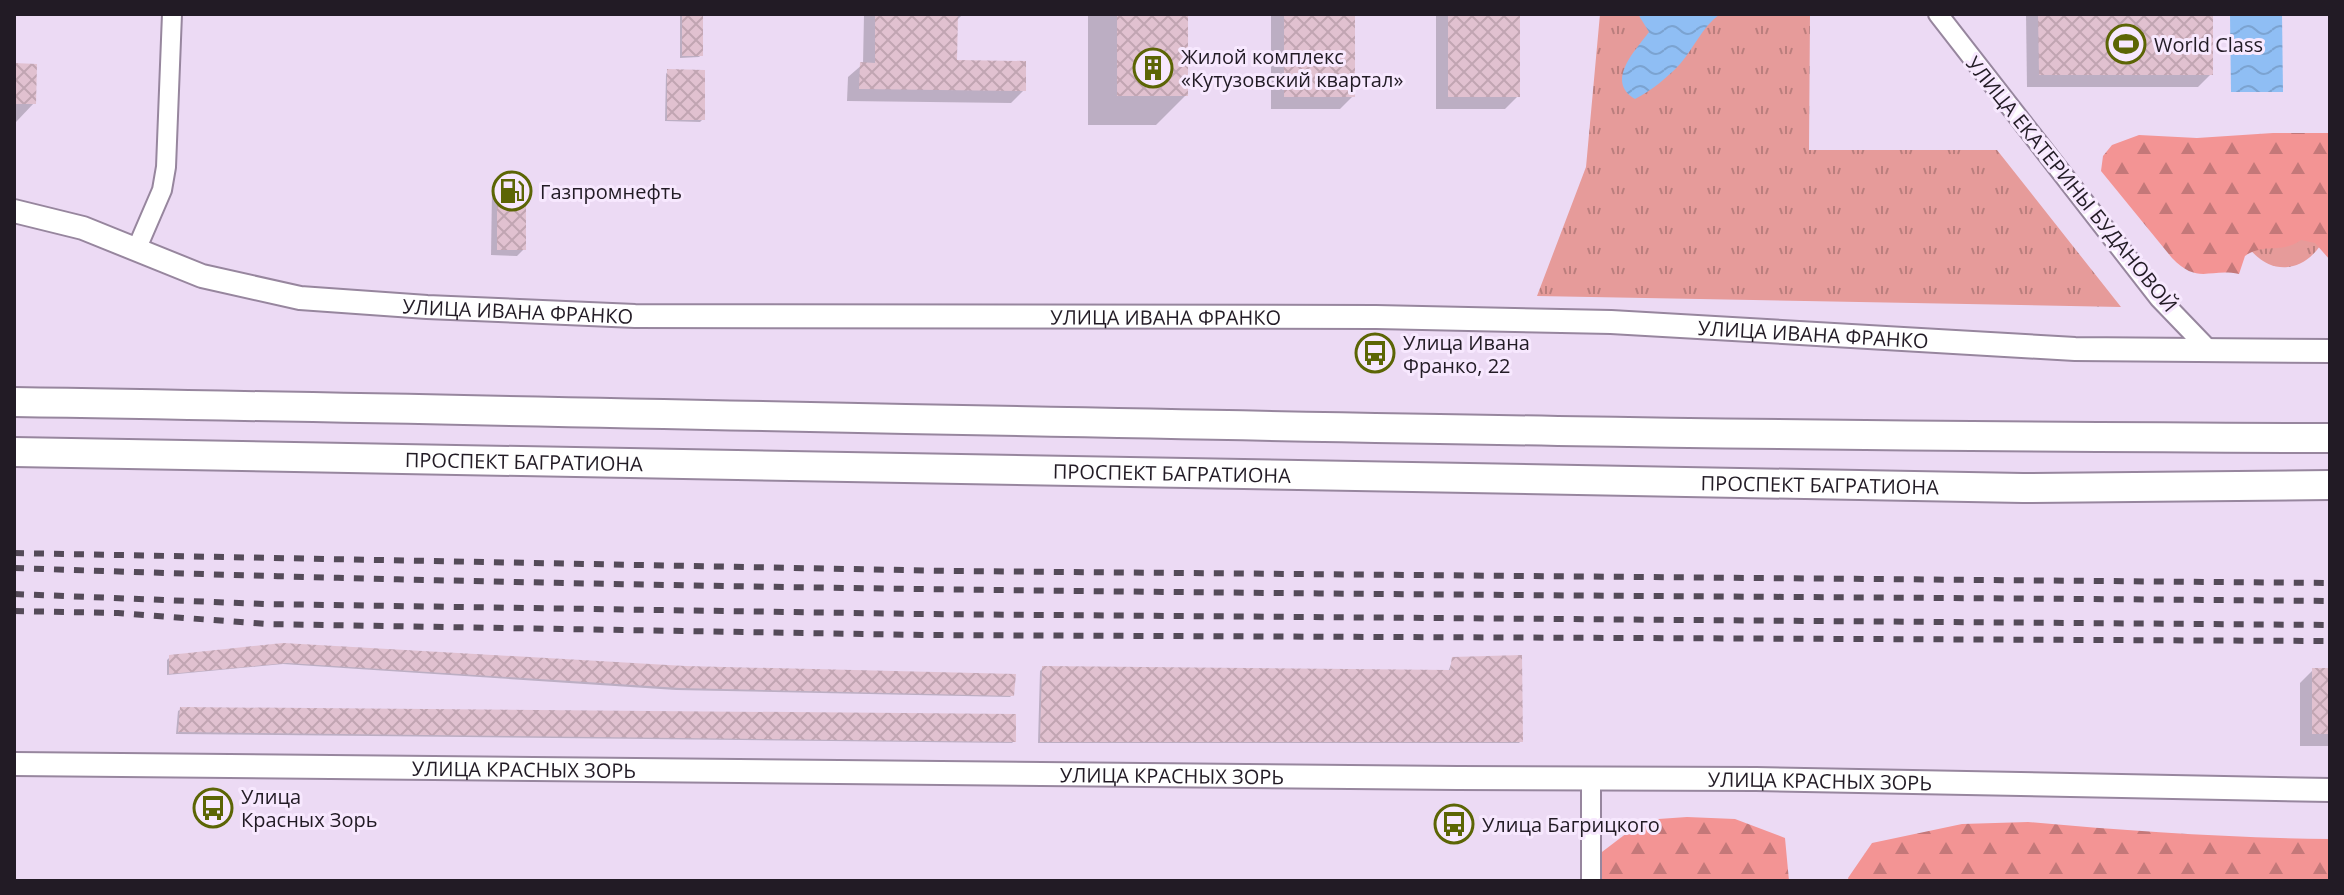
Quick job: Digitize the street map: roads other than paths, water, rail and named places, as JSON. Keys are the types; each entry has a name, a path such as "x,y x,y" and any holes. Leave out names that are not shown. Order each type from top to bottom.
{"main road":[{"path":"14,402 2023,437 2330,438"},
{"name":"ПРОСПЕКТ БАГРАТИОНА","path":"14,452 2023,488 2330,485"}],"street":[{"path":"137,248 162,190 166,167 172,14"},
{"name":"УЛИЦА ЕКАТЕРИНЫ БУДАНОВОЙ","path":"1938,14 2159,298 2210,351"},
{"name":"УЛИЦА ИВАНА ФРАНКО","path":"14,211 83,228 202,276 300,298 427,307 635,316 1376,317 1611,322 2075,349 2330,351"},
{"name":"УЛИЦА КРАСНЫХ ЗОРЬ","path":"14,764 1771,779 2330,790"},
{"path":"1591,778 1591,881"}],"water":[{"path":"1638,14 1720,14 1675,69 1635,99 1626,92 1623,75 1631,57 1649,32"},
{"path":"2230,14 2282,14 2283,92 2231,92"}],"railway":[{"path":"14,553 953,571 2330,583"},
{"path":"14,568 593,584 1461,595 2330,601"},
{"path":"14,594 264,604 920,614 2330,625"},
{"path":"14,611 118,613 266,624 922,635 2330,641"}],"place":[{"name":"World Class","path":"2126,44"},
{"name":"Жилой комплекс «Кутузовский квартал»","path":"1153,68"},
{"name":"Газпромнефть","path":"512,191"},
{"name":"Улица Ивана Франко, 22","path":"1375,353"},
{"name":"Улица Красных Зорь","path":"213,808"},
{"name":"Улица Багрицкого","path":"1454,824"}]}
